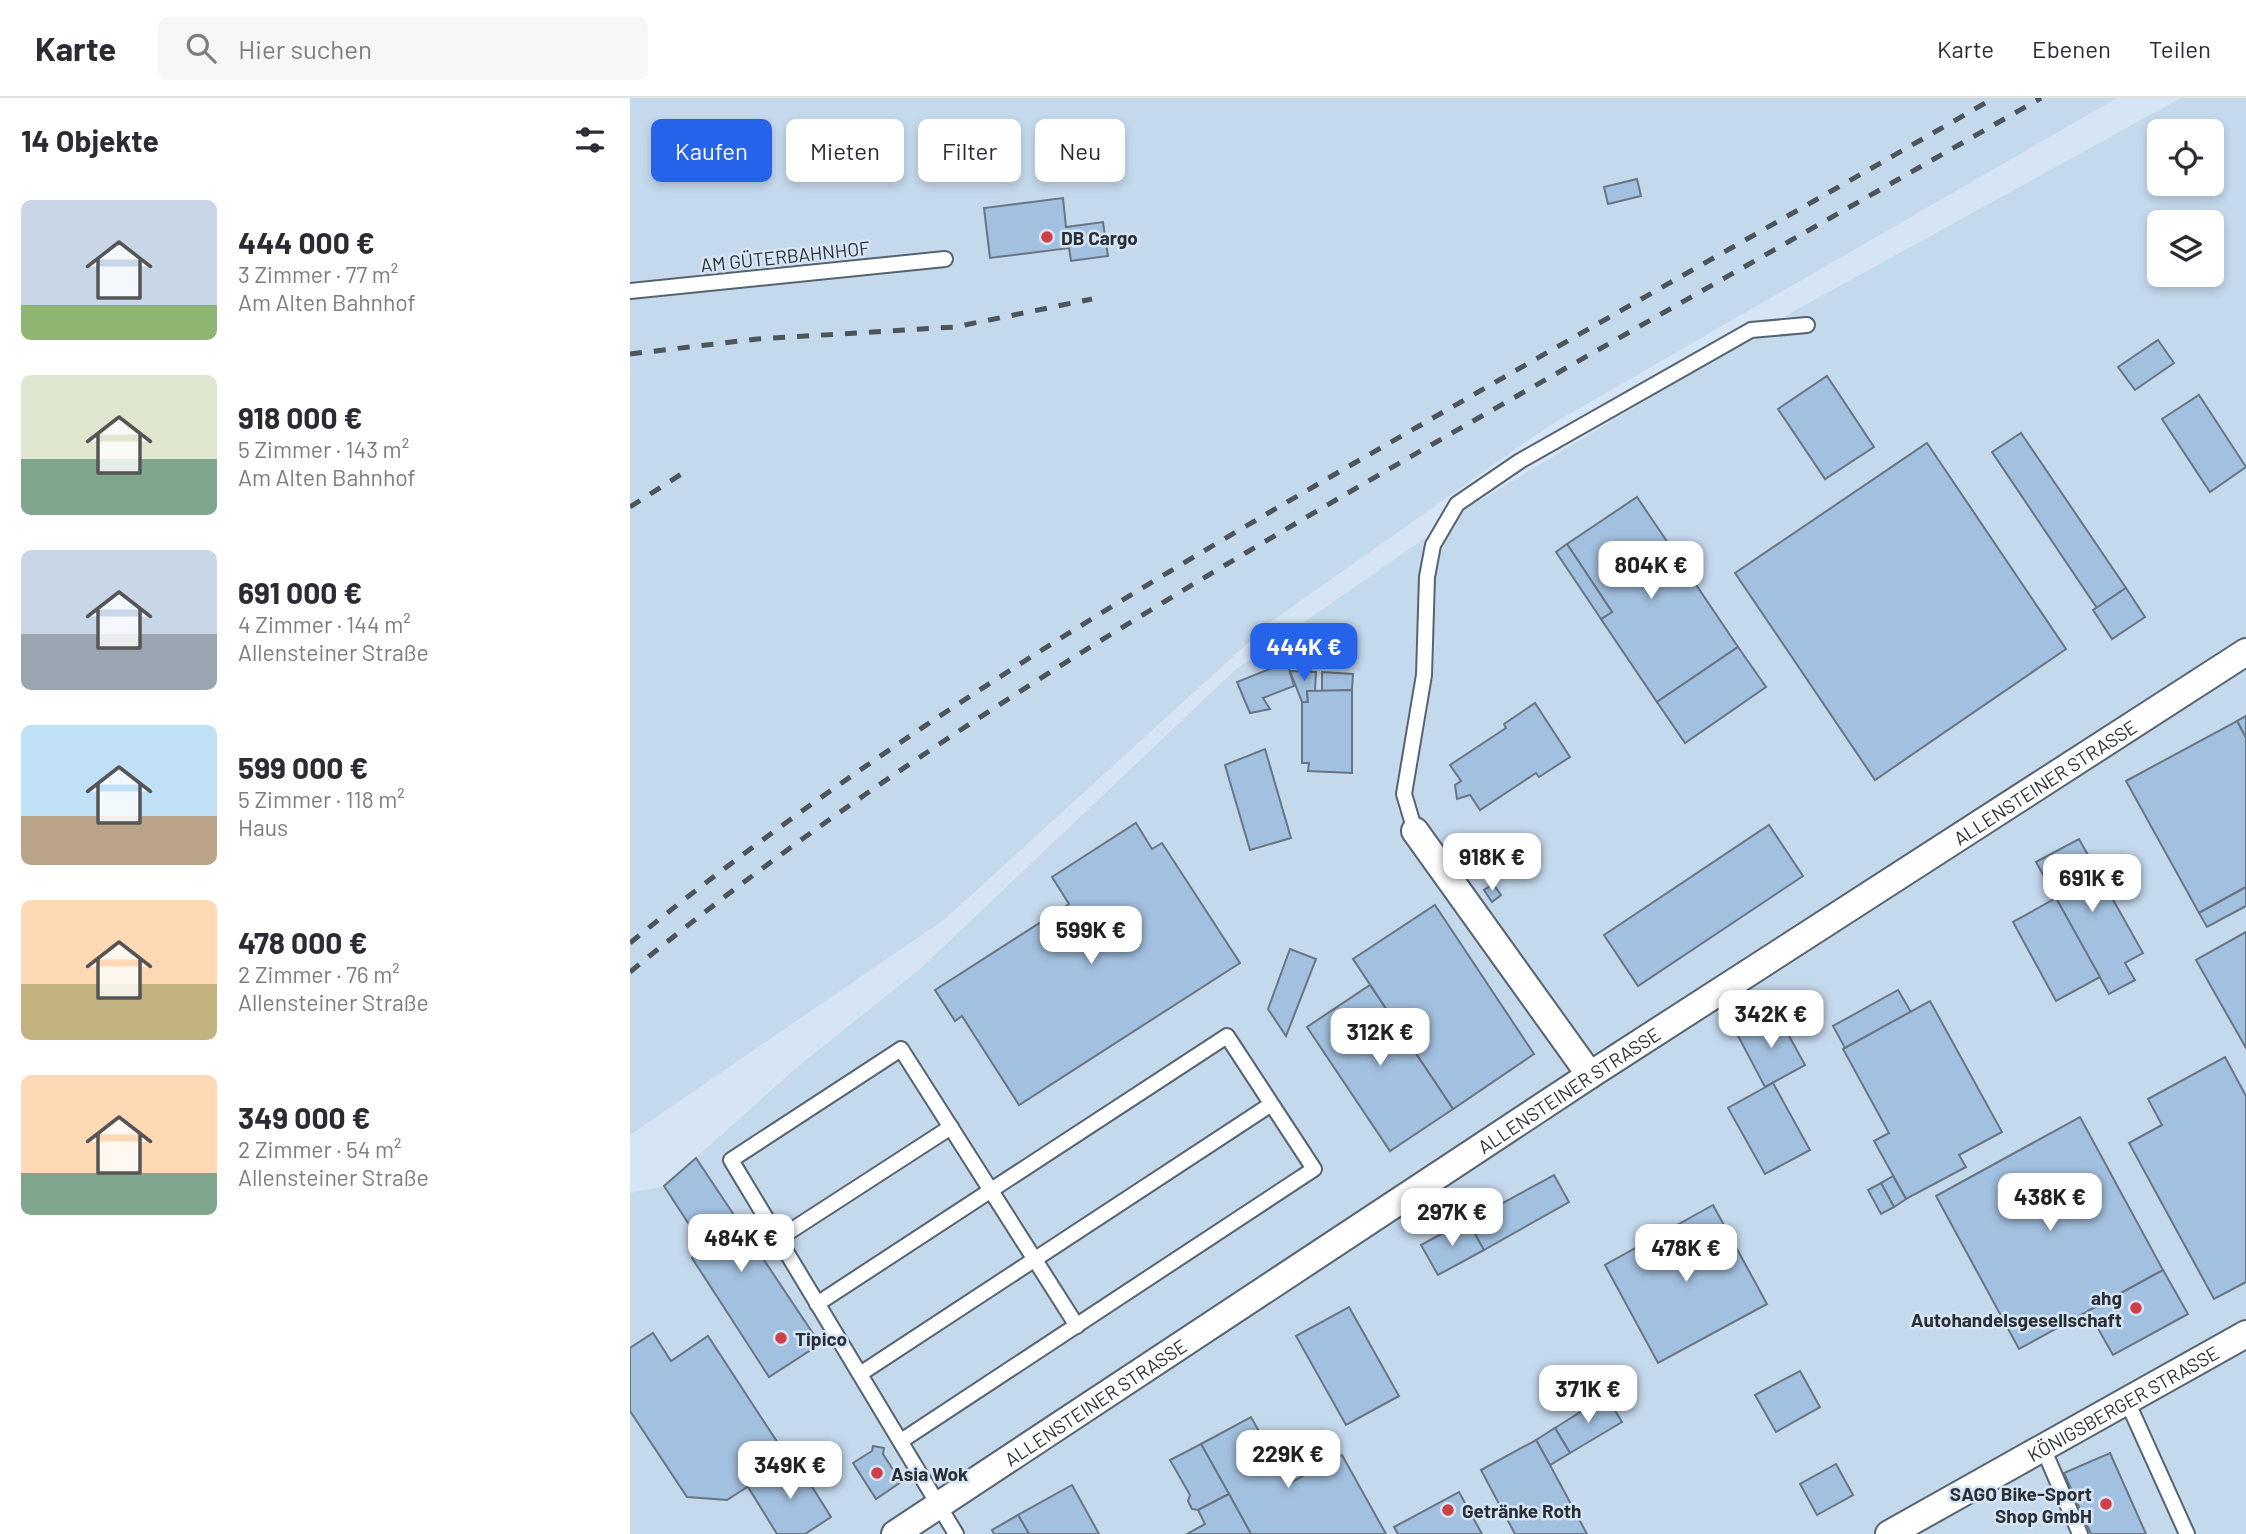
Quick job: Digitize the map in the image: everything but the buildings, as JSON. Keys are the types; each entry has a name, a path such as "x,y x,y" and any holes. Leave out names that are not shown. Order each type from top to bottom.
{"street":[{"name":"ALLENSTEINER STRASSE","path":"895,1534 1590,1074 2246,652"},
{"path":"1415,831 1590,1074"},
{"name":"KÖNIGSBERGER STRASSE","path":"1889,1534 2246,1335"}],"lane":[{"name":"AM GÜTERBAHNHOF","path":"630,291 945,259"},
{"path":"1415,831 1404,794 1424,675 1427,577 1433,545 1457,504 1520,461 1751,330 1807,325"},
{"path":"817,1304 1227,1036 1314,1169 901,1441"},
{"path":"956,1534 731,1160 901,1049 1077,1326"},
{"path":"860,1374 1270,1105"},
{"path":"778,1239 951,1128"},
{"path":"2127,1401 2187,1534"},
{"path":"2043,1448 2080,1534"}],"shaded area":[{"path":"630,98 2117,98 1547,427 1272,621 945,919 630,1135"},
{"path":"2181,98 2246,98 2246,1534 630,1534 630,1193 664,1186 795,1069 921,968 1235,670 1471,506 1796,310"}],"railway":[{"path":"630,943 818,800 915,733 1114,605 1317,485 1994,98"},
{"path":"630,972 722,899 816,830 1009,698 1108,636 1410,457 2041,98"},
{"path":"630,354 757,339 955,327 1092,299"},
{"path":"630,507 686,471"}],"place":[{"name":"DB Cargo","path":"1047,237"},
{"name":"ahg Autohandelsgesellschaft","path":"2136,1308"},
{"name":"Tipico","path":"781,1338"},
{"name":"Asia Wok","path":"877,1473"},
{"name":"SAGO Bike-Sport Shop GmbH","path":"2106,1504"},
{"name":"Getränke Roth","path":"1448,1510"}]}
